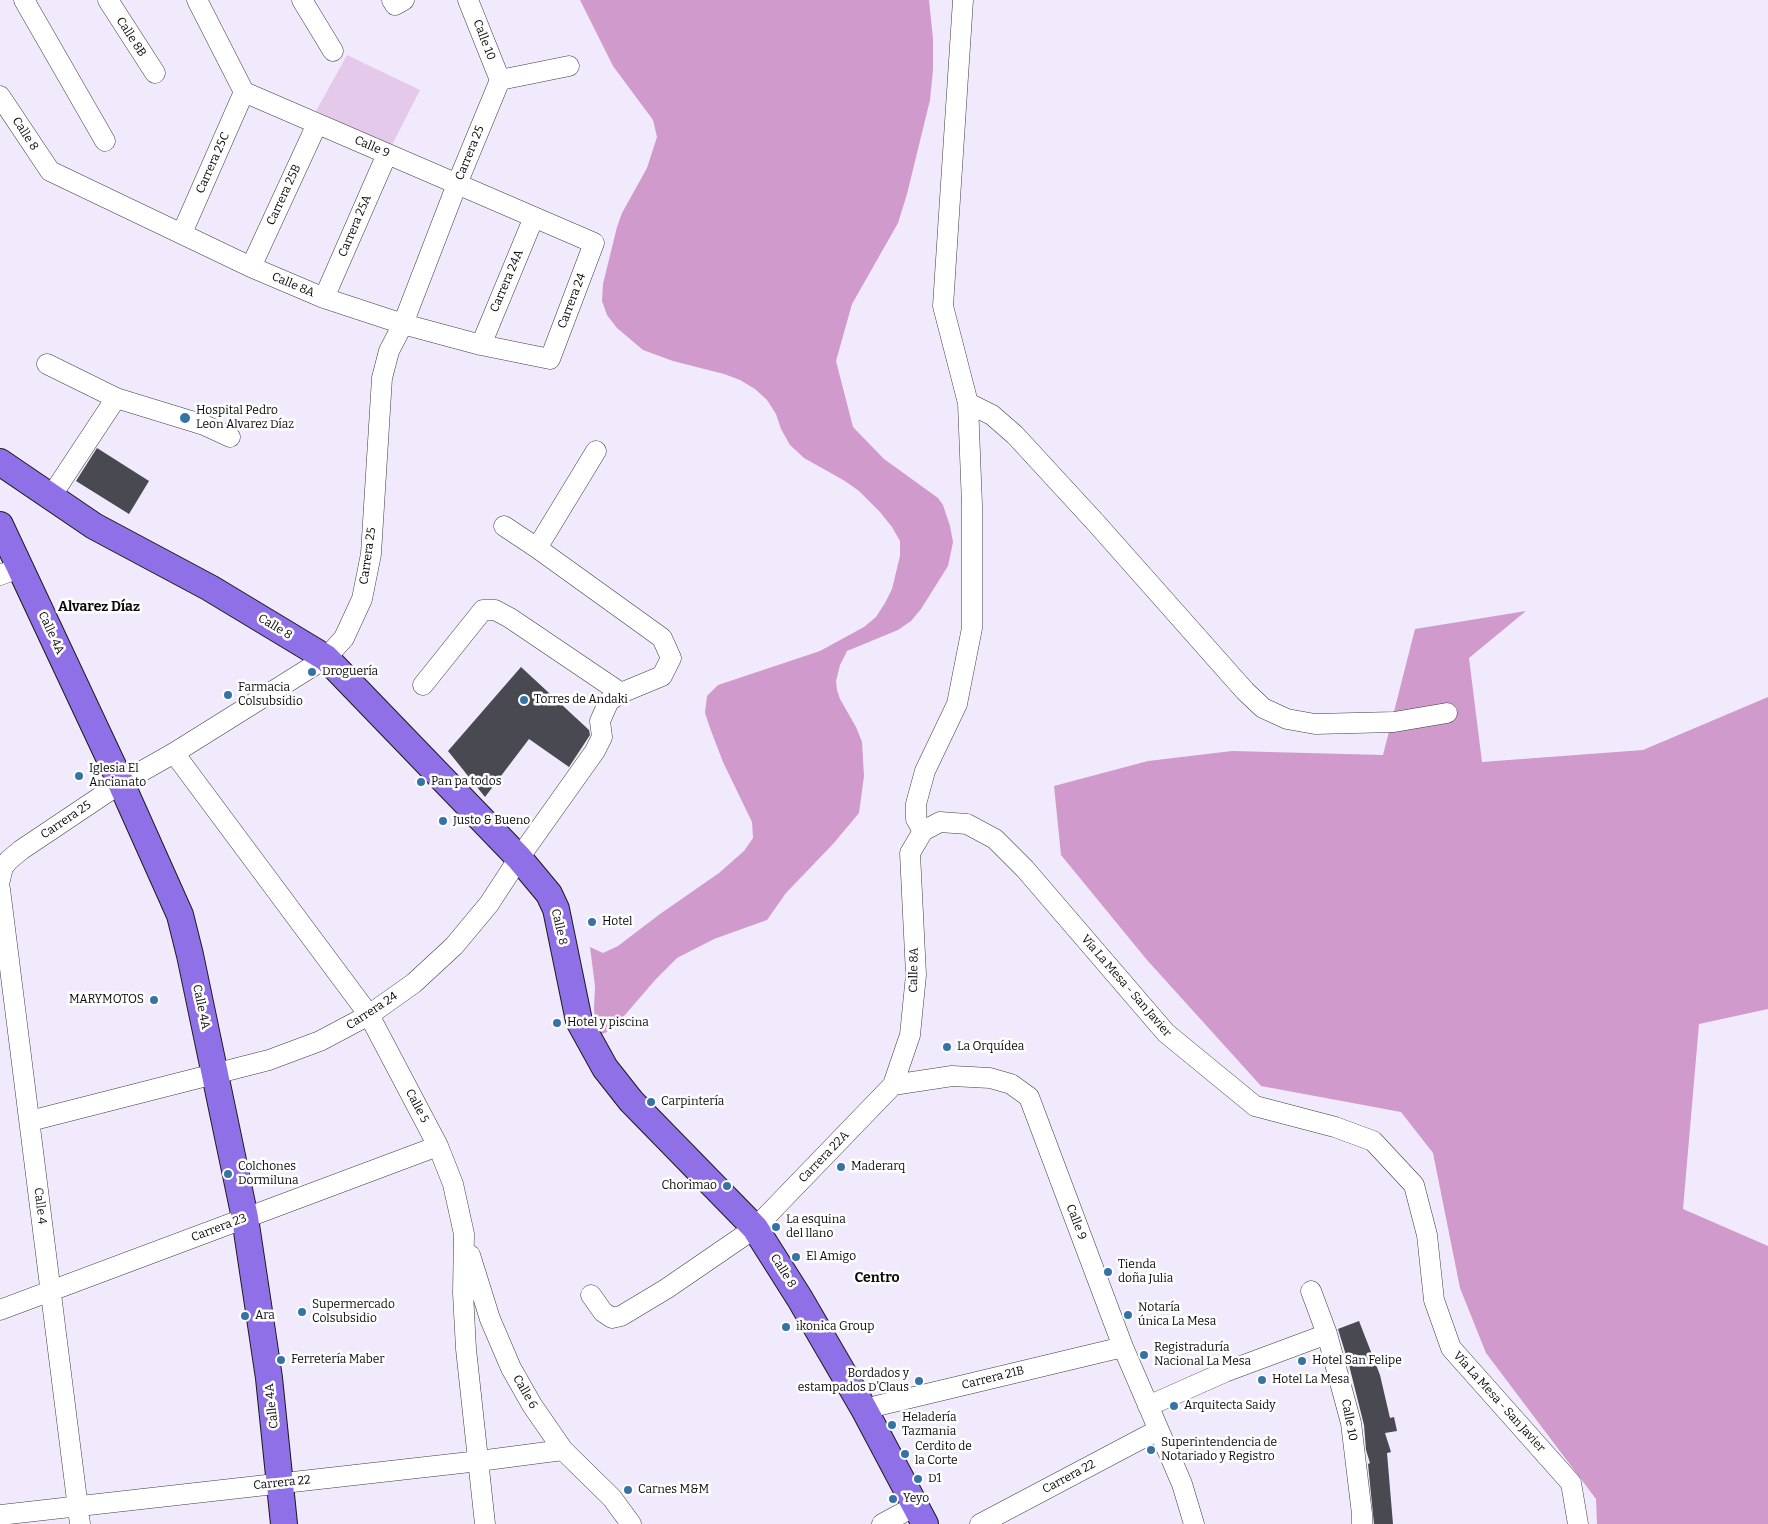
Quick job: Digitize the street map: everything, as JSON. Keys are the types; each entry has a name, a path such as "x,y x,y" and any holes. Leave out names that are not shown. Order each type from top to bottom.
{"main road":[{"name":"Calle 8","path":"0,462 50,498 94,526 210,588 326,658 519,858 549,894 556,909 579,1021 605,1068 631,1101 755,1228 800,1299 864,1409 920,1515"},
{"name":"Calle 4A","path":"0,525 10,572 38,604 180,915 245,1218 269,1378 284,1524"}],"street":[{"path":"24,0 105,141"},
{"name":"Calle 8B","path":"108,0 155,73"},
{"path":"197,0 244,92"},
{"path":"302,0 333,51"},
{"name":"Calle 10","path":"468,0 500,80"},
{"path":"923,831 916,819 916,804 925,771 957,704 972,628 972,505 968,403 942,306 963,0"},
{"path":"500,80 569,66"},
{"name":"Carrera 25","path":"1,886 9,860 21,850 121,783 174,753 326,658 344,638 362,599 370,554 382,378 389,351 403,324 457,184 500,80"},
{"name":"Calle 9","path":"244,92 594,243"},
{"name":"Carrera 25C","path":"182,234 244,92"},
{"name":"Calle 8","path":"0,96 50,171"},
{"name":"Carrera 25B","path":"251,267 317,124"},
{"name":"Carrera 25A","path":"324,298 386,154"},
{"name":"Calle 8A","path":"50,171 251,267 324,298 403,324 481,345 550,359"},
{"name":"Carrera 24A","path":"481,345 534,217"},
{"name":"Carrera 24","path":"550,359 594,243"},
{"path":"48,364 116,398 204,425 230,437"},
{"path":"50,498 116,398"},
{"path":"968,403 992,415 1015,435 1245,691 1263,708 1287,719 1315,724 1394,722 1447,713"},
{"path":"537,548 596,451"},
{"path":"423,685 483,610 496,610 621,693 662,676 671,658 662,638 504,526"},
{"name":"Carrera 24","path":"30,1121 260,1063 295,1051 337,1033 369,1015 414,983 454,946 490,904 519,858 594,751 602,737 600,720 609,701 621,693"},
{"name":"Calle 5","path":"174,753 369,1015 438,1146 453,1184 464,1234 463,1293 466,1349 485,1524"},
{"name":"Vía La Mesa - San Javier","path":"923,831 940,822 967,824 995,839 1025,869 1166,1033 1232,1088 1255,1106 1334,1127 1372,1141 1414,1185 1428,1235 1434,1300 1451,1348 1572,1483 1578,1524"},
{"name":"Calle 8A","path":"893,1085 910,1035 916,975 910,853 923,831"},
{"name":"Calle 4","path":"1,886 79,1515"},
{"name":"Calle 9","path":"893,1085 952,1076 990,1078 1011,1084 1029,1097 1123,1346 1182,1484 1194,1524"},
{"name":"Carrera 22A","path":"591,1295 603,1312 612,1318 621,1316 666,1289 755,1228 893,1085"},
{"name":"Carrera 23","path":"0,1310 438,1146"},
{"name":"Calle 6","path":"464,1234 490,1319 502,1349 532,1405 563,1450 612,1498 631,1524"},
{"name":"Calle 10","path":"1311,1291 1328,1334 1351,1423 1362,1524"},
{"path":"1148,1406 1225,1372 1328,1334"},
{"name":"Carrera 21B","path":"864,1409 1123,1346"},
{"name":"Carrera 22","path":"980,1524 1158,1430"},
{"name":"Carrera 22","path":"0,1514 79,1515 280,1483 563,1450"},
{"path":"882,1524 920,1515"}],"shaded area":[{"path":"580,0 929,0 933,39 933,70 930,100 907,194 898,223 852,304 836,361 853,427 884,459 938,498 943,505 953,542 948,566 921,609 911,621 898,630 847,651 840,665 836,681 837,690 862,742 864,776 859,813 833,844 786,893 767,920 714,939 677,958 624,1016 607,1032 599,1035 594,1010 595,986 590,947 603,953 618,946 719,873 744,851 753,838 752,822 723,762 705,713 707,696 718,685 820,651 864,627 876,617 892,589 900,556 900,541 880,512 859,491 804,458 790,445 781,429 776,414 767,400 755,389 740,380 724,374 673,361 643,350 617,328 607,315 602,301 603,284 617,227 622,213 647,168 657,137 653,120 613,66"},
{"path":"347,55 420,90 391,147 316,111"},
{"path":"1526,611 1469,658 1482,762 1643,750 1768,697 1768,1009 1699,1024 1683,1209 1768,1246 1768,1524 1597,1524 1596,1499 1486,1353 1460,1288 1433,1153 1401,1112 1261,1086 1147,960 1061,855 1054,786 1148,761 1232,751 1383,755 1415,629"}],"building":[{"path":"97,448 149,481 129,514 76,481"},
{"name":"Torres de Andaki","path":"521,667 589,730 590,735 569,767 529,739 485,797 448,751"},
{"path":"1359,1321 1380,1375 1390,1418 1394,1417 1397,1431 1385,1433 1391,1452 1387,1453 1393,1524 1374,1524 1368,1464 1370,1463 1366,1450 1364,1425 1338,1329"}],"place":[{"name":"Hospital Pedro Leon Alvarez Díaz","path":"185,418"},
{"name":"Droguería","path":"312,672"},
{"name":"Farmacia Colsubsidio","path":"228,695"},
{"name":"Torres de Andaki","path":"524,700"},
{"name":"Iglesia El Ancianato","path":"79,776"},
{"name":"Pan pa todos","path":"421,782"},
{"name":"Justo & Bueno","path":"443,821"},
{"name":"Hotel","path":"592,922"},
{"name":"MARYMOTOS","path":"154,1000"},
{"name":"Hotel y piscina","path":"557,1023"},
{"name":"La Orquídea","path":"947,1047"},
{"name":"Carpintería","path":"651,1102"},
{"name":"Maderarq","path":"841,1167"},
{"name":"Colchones Dormiluna","path":"228,1174"},
{"name":"Chorimao","path":"727,1186"},
{"name":"La esquina del llano","path":"776,1227"},
{"name":"El Amigo","path":"796,1257"},
{"name":"Tienda doña Julia","path":"1108,1272"},
{"name":"Supermercado Colsubsidio","path":"302,1312"},
{"name":"Notaría única La Mesa","path":"1128,1315"},
{"name":"Ara","path":"245,1316"},
{"name":"ikonica Group","path":"786,1327"},
{"name":"Registraduría Nacional La Mesa","path":"1144,1355"},
{"name":"Ferretería Maber","path":"281,1360"},
{"name":"Hotel San Felipe","path":"1302,1361"},
{"name":"Hotel La Mesa","path":"1262,1380"},
{"name":"Bordados y estampados D’Claus","path":"919,1381"},
{"name":"Arquitecta Saidy","path":"1174,1406"},
{"name":"Heladería Tazmania","path":"892,1425"},
{"name":"Superintendencia de Notariado y Registro","path":"1151,1450"},
{"name":"Cerdito de la Corte","path":"905,1454"},
{"name":"D1","path":"918,1479"},
{"name":"Carnes M&M","path":"628,1490"},
{"name":"Yeyo","path":"893,1499"}],"district":[{"name":"Alvarez Díaz","path":"99,607"},
{"name":"Centro","path":"877,1278"}]}
